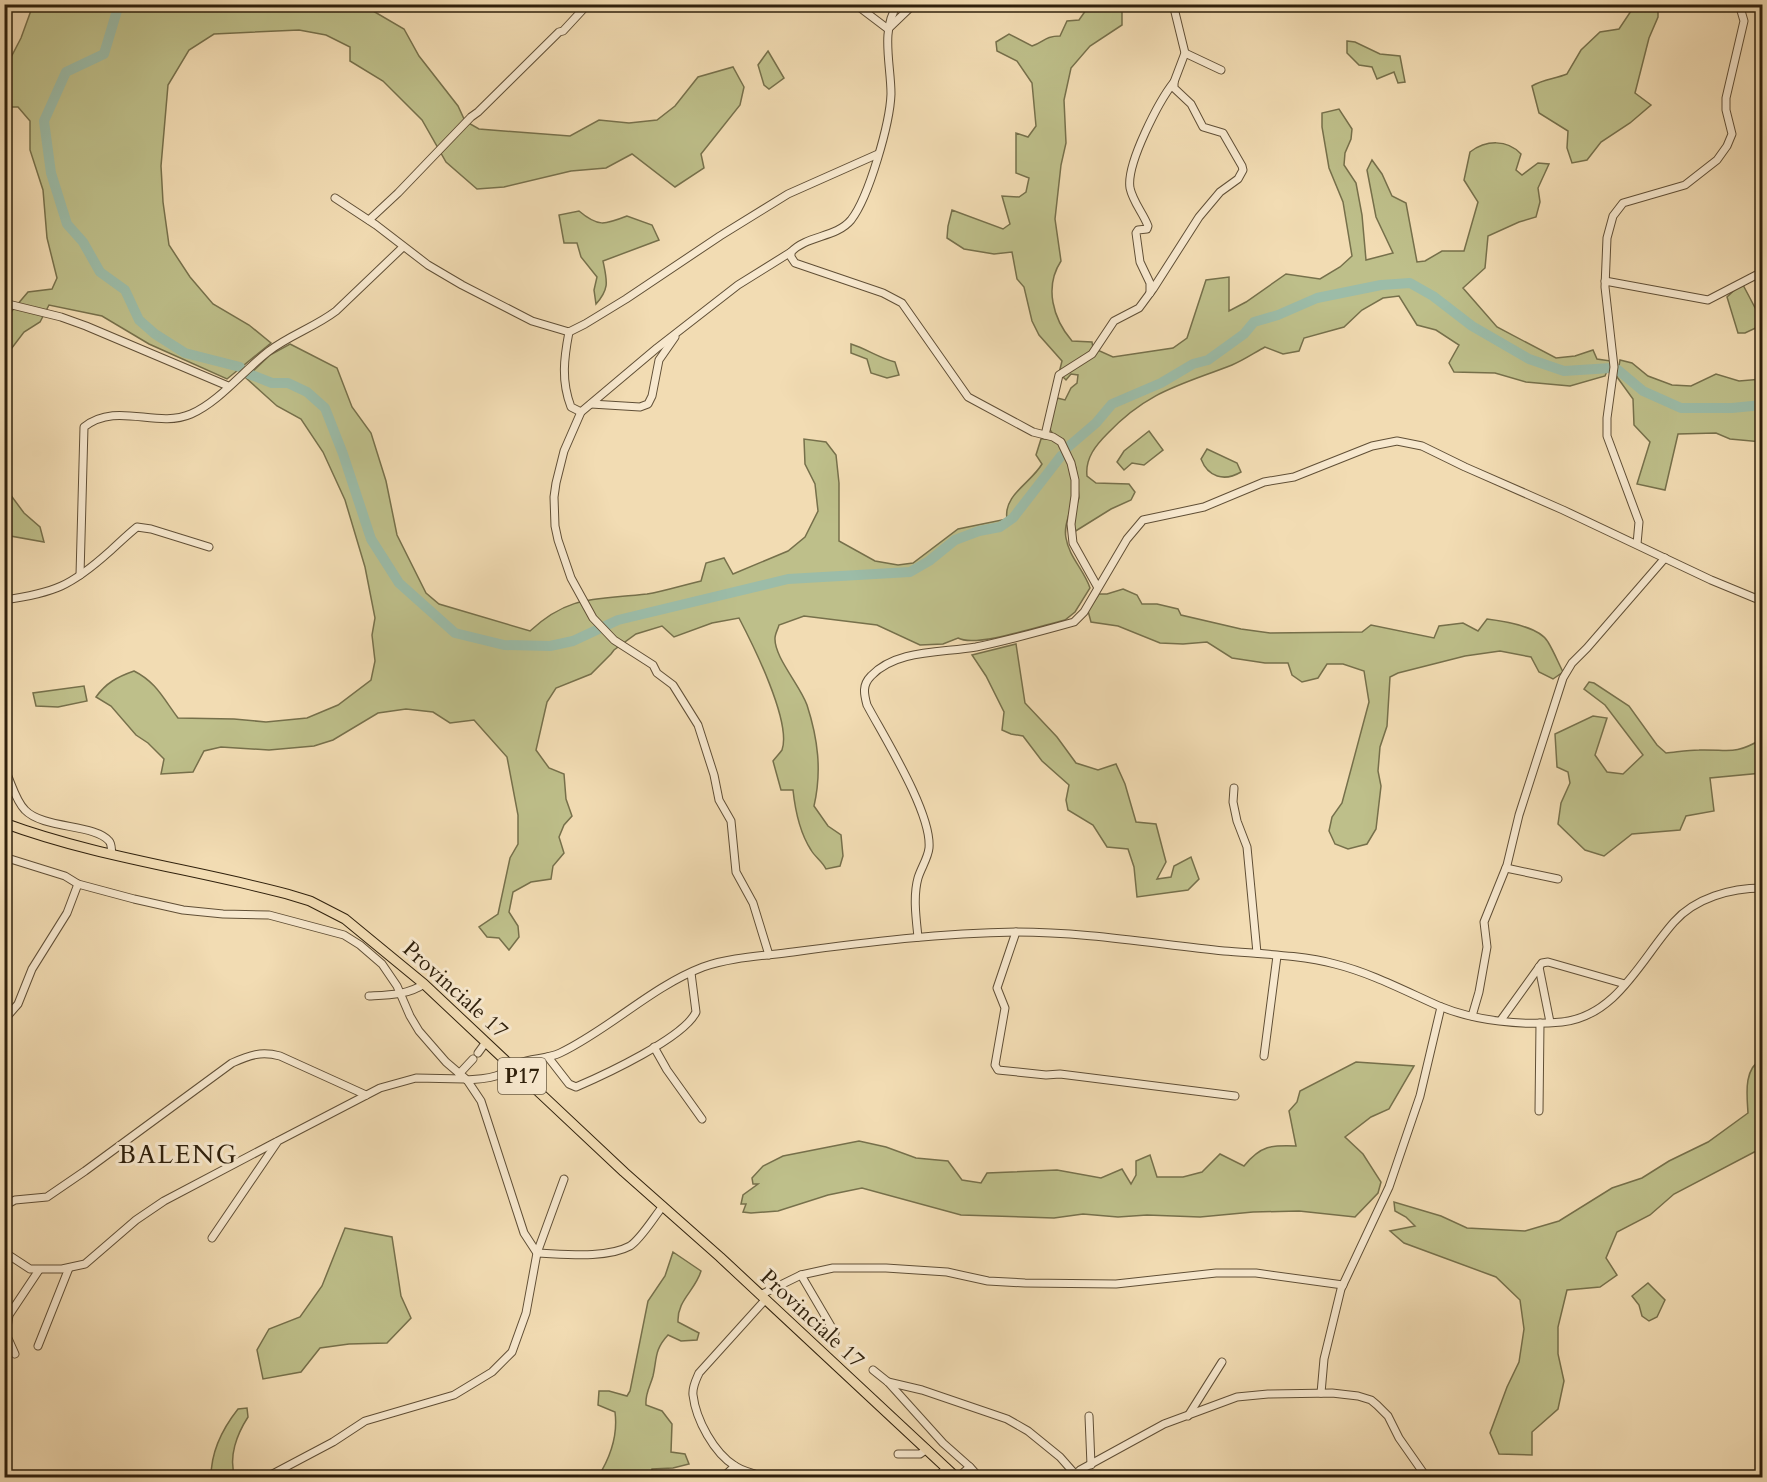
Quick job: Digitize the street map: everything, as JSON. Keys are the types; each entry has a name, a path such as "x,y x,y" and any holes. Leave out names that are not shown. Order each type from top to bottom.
{"main road":[{"name":"Provinciale 17","path":"4,823 35,834 112,854 263,887 310,901 345,919 424,984 957,1478"}],"street":[{"path":"369,220 399,193 510,78 559,32 563,31 588,4"},
{"path":"855,4 888,29"},
{"path":"769,955 753,903 736,872 730,821 719,800 714,775 698,725 673,685 659,675 652,665 614,640 593,618 581,599 562,555 555,526 556,483 564,452 580,412 643,359 738,285 799,245 848,223 857,211 878,154 890,105 888,29 890,18 898,4"},
{"path":"888,29 914,4"},
{"path":"1150,293 1150,283 1140,262 1136,233 1138,230 1147,229 1148,226 1132,193 1130,177 1145,134 1165,93 1174,82 1185,53 1173,4"},
{"path":"1637,544 1639,522 1607,436 1607,418 1614,367 1605,281 1607,238 1613,216 1623,203 1685,185 1716,160 1731,139 1732,132 1726,104 1744,21 1739,4"},
{"path":"1185,53 1221,70"},
{"path":"1044,435 1059,375 1092,354 1110,325 1118,317 1139,308 1209,203 1238,179 1243,170 1223,133 1203,127 1191,104 1174,88 1174,82"},
{"path":"335,198 369,220 428,265 532,321 569,332 635,294 720,236 788,194 878,154"},
{"path":"80,575 84,427 90,422 112,415 166,419 184,417 197,411 282,342 336,311 403,247"},
{"path":"791,252 790,257 795,263 883,292 896,299 907,310 922,335 945,362 968,397 1033,432 1053,437 1061,442 1071,463 1075,489 1071,524 1072,538 1075,548 1097,586"},
{"path":"1605,281 1708,300 1762,272"},
{"path":"4,303 86,326 228,386"},
{"path":"569,332 563,378 571,407 580,412"},
{"path":"591,404 640,407 648,404 652,396 659,360 678,332"},
{"path":"918,937 916,894 918,877 929,852 928,835 911,786 867,705 864,694 867,681 885,665 899,660 992,643 1074,622 1084,612 1097,586 1127,539 1143,520 1204,507 1263,482 1294,477 1372,446 1397,441 1422,446 1762,601"},
{"path":"4,600 40,595 61,587 80,575 137,527 151,529 209,547"},
{"path":"1472,1016 1487,947 1484,922 1506,868 1519,815 1563,678 1572,663 1665,558"},
{"path":"4,768 26,811 36,818 105,838 111,844 112,854"},
{"path":"1234,788 1235,811 1247,847 1257,953"},
{"path":"4,857 65,876 78,884 183,910 269,915 344,934 360,945 382,964 402,993 410,1016 419,1030 481,1101 524,1233 537,1253"},
{"path":"1506,868 1558,879"},
{"path":"4,1020 18,1004 32,969 67,913 78,884"},
{"path":"4,1252 30,1269 69,1268 85,1264 136,1220 164,1202 380,1088 416,1078 490,1078 505,1072 512,1066 548,1057 577,1043 640,1002 691,973 705,966 727,961 918,937 1016,932 1063,934 1257,953 1332,963 1355,970 1442,1007 1472,1016 1540,1023 1580,1018 1600,1008 1625,984 1674,922 1710,897 1746,888 1762,888"},
{"path":"1016,932 997,988 1005,1008 995,1065 998,1070 1046,1075 1060,1074 1235,1096"},
{"path":"1264,1056 1277,956"},
{"path":"1502,1020 1542,963 1548,962 1625,984"},
{"path":"1539,967 1550,1022"},
{"path":"548,1057 569,1084 576,1087 654,1047 679,1032 694,1017 696,1006 691,973"},
{"path":"369,996 402,993 418,989 424,984"},
{"path":"1321,1393 1324,1359 1343,1285 1389,1187 1420,1096 1442,1007"},
{"path":"1539,1111 1540,1023"},
{"path":"463,1078 486,1042"},
{"path":"654,1047 666,1070 702,1119"},
{"path":"4,1206 15,1200 47,1197 207,1080 232,1063 249,1055 267,1053 280,1056 366,1095"},
{"path":"212,1238 278,1141"},
{"path":"265,1478 333,1442 365,1421 454,1395 492,1372 512,1352 526,1313 537,1253 564,1179"},
{"path":"537,1253 597,1254 628,1246 635,1242 663,1206"},
{"path":"38,1346 69,1268"},
{"path":"771,1478 750,1473 735,1466 724,1457 702,1425 693,1393 694,1383 706,1364 762,1298 801,1275 833,1268 886,1268 947,1272 988,1281 1116,1284 1216,1273 1257,1273 1343,1285"},
{"path":"15,1354 6,1334 5,1323 39,1270"},
{"path":"801,1275 835,1333"},
{"path":"1188,1416 1222,1362"},
{"path":"873,1370 888,1382 943,1443 980,1478"},
{"path":"888,1382 922,1390 1007,1419 1028,1431 1052,1450 1073,1476 1138,1436 1237,1397 1321,1393 1358,1396 1371,1400 1388,1416 1427,1478"},
{"path":"1089,1416 1091,1465"},
{"path":"898,1454 920,1454 927,1449"},
{"path":"722,1478 735,1466"},
{"path":"957,1478 970,1467"},
{"path":"940,1478 940,1474 947,1468"}],"green space":[{"path":"33,5 358,5 368,8 404,29 419,56 458,106 465,121 479,129 570,136 599,120 629,123 657,120 675,106 698,77 733,67 744,87 740,105 701,154 704,168 675,187 632,154 606,168 571,171 504,187 477,189 446,162 422,120 383,81 350,61 350,47 326,35 299,30 214,34 189,50 168,85 161,166 169,245 190,277 213,304 249,325 271,343 227,379 149,344 102,316 49,305 40,322 24,332 5,357 5,319 28,292 52,289 57,278 47,238 43,190 30,150 30,121 18,107 5,107 5,65 21,38"},
{"path":"1085,5 1105,5 1122,11 1122,25 1090,46 1071,68 1064,100 1066,143 1055,219 1061,261 1053,281 1052,292 1060,323 1072,341 1092,342 1093,348 1113,357 1173,348 1187,338 1206,280 1229,277 1229,311 1286,274 1320,279 1340,267 1352,256 1343,202 1329,168 1322,127 1322,113 1339,109 1352,129 1344,165 1356,183 1362,215 1366,260 1393,253 1376,217 1367,170 1372,160 1382,174 1392,196 1406,203 1417,262 1425,261 1442,251 1464,251 1478,202 1464,180 1470,152 1489,143 1509,146 1521,154 1516,170 1522,175 1538,163 1549,164 1538,188 1540,202 1536,217 1488,236 1485,268 1463,288 1497,327 1556,358 1575,356 1593,350 1597,359 1611,361 1605,376 1570,386 1526,382 1495,373 1454,372 1449,363 1459,345 1436,330 1417,325 1399,296 1383,298 1362,310 1344,327 1304,338 1299,351 1283,354 1265,347 1245,359 1181,384 1137,407 1099,442 1092,452 1087,469 1087,476 1096,483 1129,484 1135,492 1131,500 1111,509 1074,532 1075,510 1079,498 1076,468 1063,439 1053,434 1048,427 1057,398 1065,400 1071,388 1077,383 1078,375 1071,374 1066,380 1059,373 1062,361 1039,335 1032,321 1024,287 1017,279 1012,252 994,254 964,249 947,238 952,210 1003,229 1010,224 1002,196 1019,197 1026,192 1029,178 1016,173 1016,133 1028,137 1036,126 1032,83 1017,61 997,51 996,42 1009,34 1032,46 1048,38 1060,36 1067,21 1079,20 1086,10"},
{"path":"1635,5 1658,5 1658,17 1649,38 1635,93 1651,105 1630,123 1601,142 1587,160 1572,163 1567,148 1568,131 1539,113 1532,86 1567,74 1581,50 1600,32 1619,29"},
{"path":"1347,41 1355,42 1380,54 1400,56 1405,82 1398,83 1394,72 1377,79 1372,67 1359,65 1347,53"},
{"path":"768,51 784,78 769,89 764,85 758,65"},
{"path":"579,211 596,222 607,223 627,216 652,225 659,240 603,261 606,284 604,293 596,304 594,290 597,277 581,257 577,243 564,243 559,215"},
{"path":"1742,283 1762,325 1745,333 1738,333 1727,297"},
{"path":"290,344 337,368 352,407 371,433 386,481 397,535 426,593 439,604 530,631 558,610 571,605 585,601 647,594 701,581 706,563 724,558 733,574 788,551 805,537 818,511 815,484 805,464 804,439 826,442 836,455 839,483 839,541 875,561 898,565 913,563 958,529 1007,519 1009,503 1013,496 1042,464 1036,455 1041,439 1059,443 1070,469 1073,497 1066,538 1070,551 1090,588 1075,612 1065,620 1010,635 979,640 958,638 943,644 920,645 877,625 804,616 779,625 775,636 776,646 804,697 814,730 818,755 818,780 814,806 828,826 841,835 843,856 840,866 826,869 807,843 801,829 793,790 781,790 773,761 782,750 784,737 781,721 769,683 739,618 712,623 674,637 662,626 636,634 614,650 591,674 556,688 547,702 536,750 549,768 564,774 566,799 572,816 564,825 559,837 564,853 553,866 551,879 531,882 513,892 509,912 518,926 519,937 509,950 499,938 487,937 479,927 498,914 510,858 518,844 518,815 507,757 474,720 450,723 433,712 406,709 378,713 333,740 314,746 269,750 221,747 204,751 193,772 161,774 164,759 136,735 111,706 96,697 112,681 134,671 154,685 178,718 266,722 307,718 338,705 371,680 375,661 372,635 375,618 365,567 345,500 323,452 301,419 277,406 246,378 270,355"},
{"path":"851,344 895,362 899,375 887,378 871,373 867,359 851,353"},
{"path":"1620,360 1632,363 1648,376 1672,385 1691,386 1716,374 1739,381 1762,379 1762,442 1730,439 1716,433 1678,434 1665,490 1637,484 1650,442 1634,425 1633,399 1617,377"},
{"path":"1149,431 1163,450 1144,465 1132,463 1124,470 1117,462 1124,451"},
{"path":"1207,449 1237,463 1241,472 1229,477 1212,474 1201,459"},
{"path":"4,486 24,513 40,527 44,542 5,535"},
{"path":"1123,589 1137,595 1142,604 1157,604 1178,609 1181,615 1241,629 1270,633 1362,632 1371,625 1434,638 1439,626 1463,623 1478,631 1487,619 1502,621 1537,632 1544,637 1563,672 1553,679 1539,672 1531,657 1500,651 1465,656 1390,677 1387,726 1380,747 1378,771 1381,786 1376,829 1367,844 1348,849 1335,844 1329,831 1332,817 1342,803 1369,702 1364,671 1343,664 1327,664 1318,678 1302,682 1292,675 1288,663 1265,663 1232,658 1207,642 1160,643 1118,626 1091,622 1088,611 1099,594"},
{"path":"1016,644 1025,703 1057,737 1076,763 1098,770 1116,764 1125,784 1136,822 1156,824 1166,862 1157,879 1171,877 1174,866 1191,857 1199,879 1188,890 1137,897 1134,867 1128,849 1107,847 1093,825 1068,810 1066,800 1069,785 1042,761 1023,736 1002,730 1004,712 986,676 972,655"},
{"path":"1589,682 1629,706 1657,745 1666,753 1737,750 1762,739 1762,773 1710,778 1714,811 1686,816 1680,830 1632,834 1604,856 1585,850 1558,824 1561,803 1570,783 1568,772 1557,767 1555,734 1593,716 1607,718 1595,755 1607,772 1623,774 1643,755 1605,705 1584,689"},
{"path":"84,686 87,701 58,707 36,706 33,693"},
{"path":"1762,1059 1762,1148 1674,1194 1650,1215 1617,1232 1606,1258 1617,1275 1600,1287 1567,1290 1558,1327 1558,1354 1564,1381 1558,1409 1532,1432 1532,1455 1499,1454 1490,1433 1519,1362 1524,1329 1520,1300 1496,1277 1404,1243 1390,1231 1415,1226 1395,1211 1394,1202 1441,1216 1467,1228 1525,1231 1559,1221 1612,1188 1642,1178 1669,1161 1708,1142 1748,1113 1749,1076 1756,1063"},
{"path":"1356,1062 1414,1066 1389,1109 1371,1117 1345,1137 1363,1154 1381,1182 1378,1193 1355,1217 1299,1211 1200,1217 1147,1215 1118,1217 1083,1214 1054,1218 961,1215 862,1188 828,1195 778,1211 743,1212 746,1204 741,1204 743,1195 758,1184 753,1184 752,1178 763,1166 783,1156 859,1141 886,1147 916,1158 948,1161 962,1180 981,1183 987,1173 1057,1170 1101,1178 1122,1169 1131,1184 1136,1175 1136,1161 1150,1155 1157,1177 1183,1177 1202,1172 1220,1154 1244,1166 1256,1154 1267,1148 1296,1146 1289,1111 1297,1102 1300,1091"},
{"path":"345,1228 392,1237 401,1296 411,1318 387,1343 349,1344 320,1348 301,1372 263,1379 257,1350 269,1329 300,1317 322,1286"},
{"path":"673,1252 701,1271 678,1314 678,1322 699,1333 697,1340 681,1341 668,1335 660,1345 646,1405 662,1411 672,1424 671,1452 685,1454 689,1464 673,1468 652,1469 651,1477 598,1477 612,1446 616,1421 615,1412 598,1405 599,1391 627,1396 630,1391 648,1301 665,1276"},
{"path":"1648,1283 1665,1300 1657,1317 1649,1321 1642,1316 1639,1305 1632,1296"},
{"path":"247,1408 248,1417 237,1438 233,1454 235,1477 211,1477 213,1458 227,1424 238,1409"}],"waterway":[{"path":"119,4 104,54 66,72 44,121 51,173 67,224 83,242 100,272 125,290 139,320 155,334 185,353 240,367"},
{"path":"1068,447 1096,423 1112,404 1161,383 1193,364 1208,360 1244,334 1254,322 1278,315 1317,298 1381,285 1410,283 1433,296 1472,326 1529,359 1564,371 1611,368"},
{"path":"1618,370 1643,391 1681,408 1732,408 1762,405"},
{"path":"249,374 272,383 288,383 307,392 325,408 371,539 399,583 455,633 504,645 550,646 573,641 618,620 788,579 910,572 929,561 955,540 979,531 1000,527 1013,518 1061,456"}],"district":[{"name":"BALENG","path":"178,1154"}]}
